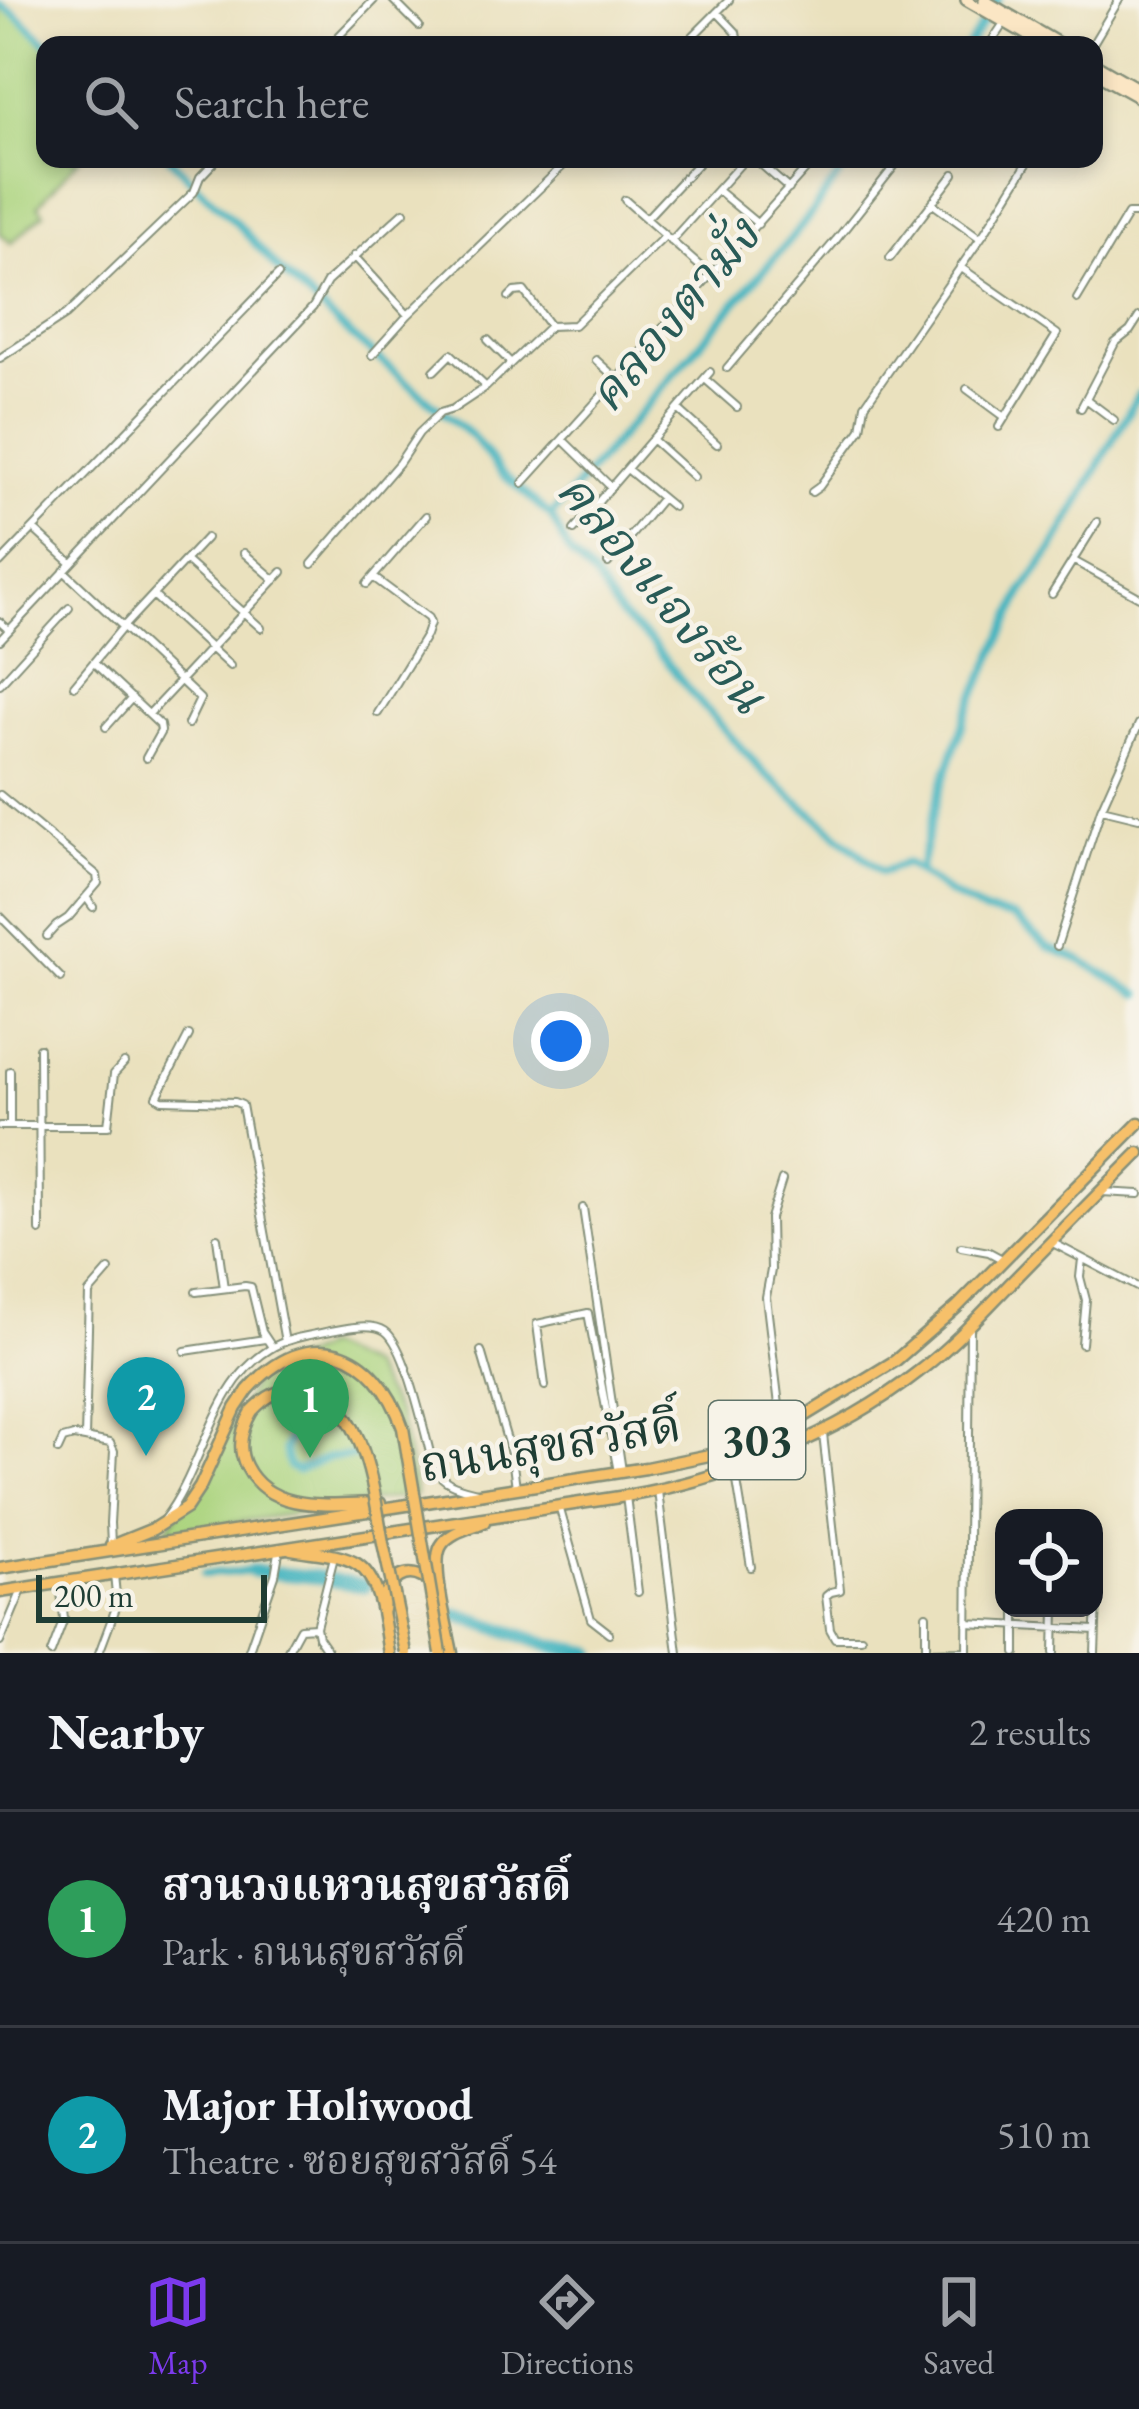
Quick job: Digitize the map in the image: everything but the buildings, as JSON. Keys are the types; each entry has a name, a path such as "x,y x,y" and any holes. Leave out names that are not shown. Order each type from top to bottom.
{"main road":[{"path":"966,0 981,4 1031,36"},
{"path":"1001,16 1043,36"},
{"path":"1103,69 1136,89"},
{"path":"1103,76 1136,89"},
{"name":"ถนนสุขสวัสดิ์","path":"0,1568 620,1472 718,1453 785,1428 922,1341 1139,1123"},
{"name":"ถนนสุขสวัสดิ์","path":"0,1592 626,1496 735,1469 822,1430 905,1382 970,1325 1139,1153"},
{"path":"1034,1227 1052,1242"},
{"path":"91,1554 175,1518 195,1497 248,1390 280,1361 324,1350 356,1359 389,1393 404,1427 441,1653"},
{"path":"406,1653 371,1480 350,1424 326,1397 310,1390 274,1393 252,1411 242,1432 242,1456 250,1473 279,1497 311,1504 410,1504"},
{"path":"452,1653 439,1550 457,1533 504,1515"},
{"path":"281,1547 334,1556 363,1569 374,1587 389,1653"},
{"path":"56,1559 60,1583"},
{"path":"382,1619 388,1584 416,1575 433,1586 447,1622"}],"street":[{"path":"339,36 374,0"},
{"path":"393,0 418,26"},
{"path":"693,36 729,0"},
{"path":"1097,36 1119,0"},
{"path":"717,12 737,36"},
{"path":"993,36 1001,16"},
{"path":"0,358 67,314 194,192 209,168"},
{"path":"372,355 561,168"},
{"path":"646,219 694,168"},
{"path":"312,564 440,413 486,387 550,326 574,325 737,168"},
{"path":"765,168 788,189"},
{"path":"524,483 807,168"},
{"path":"727,368 893,168"},
{"path":"812,492 861,429 865,405 1024,168"},
{"path":"890,258 954,174"},
{"path":"717,190 758,224"},
{"path":"625,200 711,276"},
{"path":"933,204 980,238"},
{"path":"0,640 313,307 327,282 404,212"},
{"path":"1077,298 1128,214 1139,214"},
{"path":"354,256 408,315"},
{"path":"960,267 1057,334 999,427"},
{"path":"0,563 278,275"},
{"path":"509,297 524,291 550,326"},
{"path":"1081,408 1114,343 1139,317"},
{"path":"488,340 511,363"},
{"path":"434,370 451,354 486,387"},
{"path":"596,360 617,380"},
{"path":"574,530 708,375 737,407"},
{"path":"967,389 1005,417"},
{"path":"1086,399 1114,420"},
{"path":"678,410 716,444"},
{"path":"563,440 611,487"},
{"path":"652,440 694,477"},
{"path":"627,469 673,507"},
{"path":"608,563 662,498"},
{"path":"367,584 426,516"},
{"path":"1052,594 1097,522"},
{"path":"37,532 71,563"},
{"path":"74,686 206,538"},
{"path":"244,553 274,580"},
{"path":"186,560 261,628"},
{"path":"1074,561 1139,597"},
{"path":"64,572 200,702 188,724"},
{"path":"149,714 282,572"},
{"path":"374,577 430,623 378,713"},
{"path":"153,596 230,665"},
{"path":"0,684 69,608"},
{"path":"0,622 9,630"},
{"path":"94,663 161,727 146,758"},
{"path":"106,727 132,698"},
{"path":"1057,946 1101,809 1139,724"},
{"path":"0,795 97,875 98,883 47,936"},
{"path":"1101,809 1139,818"},
{"path":"86,896 93,907"},
{"path":"0,916 61,978"},
{"path":"189,1035 157,1097 242,1105 285,1342"},
{"path":"38,1048 40,1232"},
{"path":"0,1126 108,1126 114,1074 124,1064"},
{"path":"10,1071 10,1126"},
{"path":"782,1180 770,1218 771,1270 766,1297 785,1428"},
{"path":"1100,1192 1139,1195"},
{"path":"583,1208 620,1472"},
{"path":"217,1238 224,1288"},
{"path":"1052,1242 1139,1288"},
{"path":"961,1246 1002,1259"},
{"path":"1082,1258 1080,1277 1086,1300 1082,1344"},
{"path":"85,1438 89,1293 109,1270"},
{"path":"196,1292 251,1288 265,1340 272,1347"},
{"path":"544,1386 537,1324 588,1313 620,1472"},
{"path":"926,1615 926,1653 967,1652 970,1325"},
{"path":"158,1527 179,1498 221,1407 253,1361 285,1342 356,1328 386,1331 399,1348 434,1468 442,1480 480,1493"},
{"path":"185,1351 265,1340"},
{"path":"481,1352 512,1457 516,1487"},
{"path":"822,1430 840,1590 826,1596 831,1634 861,1638"},
{"path":"58,1450 63,1439 74,1436 110,1443 114,1450 111,1546"},
{"path":"735,1469 751,1568"},
{"path":"658,1490 678,1653"},
{"path":"626,1496 638,1592"},
{"path":"559,1506 591,1619 609,1633"},
{"path":"248,1653 281,1547"},
{"path":"327,1650 316,1628 334,1556"},
{"path":"99,1653 117,1605 114,1575"},
{"path":"51,1653 64,1619 60,1583"},
{"path":"0,1642 22,1589"},
{"path":"1016,1617 1016,1653"},
{"path":"1054,1653 1055,1617"},
{"path":"1096,1617 1096,1653"},
{"path":"968,1623 1096,1630"},
{"path":"288,1649 300,1628 316,1628"}],"green space":[{"path":"0,8 37,36 36,168 71,168 38,205 44,213 11,243 0,233"},
{"path":"324,1347 369,1367 399,1416 416,1495 164,1533 201,1483 256,1379"}],"waterway":[{"name":"คลองตามั่ง","path":"974,36 998,0"},
{"name":"คลองแจงร้อน","path":"0,5 39,36"},
{"name":"คลองแจงร้อน","path":"179,168 280,271 473,437 501,473 551,516 570,554 595,578 620,615 653,644 765,774 882,872 906,863 949,894 985,912 1013,917 1048,947 1139,994"},
{"name":"คลองตามั่ง","path":"551,516 801,227 844,168"},
{"path":"919,871 967,712 1024,590 1053,549 1139,393"},
{"path":"306,1402 284,1449 289,1467 297,1471 327,1458 355,1456"},
{"name":"คลองแจงร้อน","path":"204,1574 253,1571"},
{"name":"คลองแจงร้อน","path":"253,1571 364,1586"},
{"name":"คลองแจงร้อน","path":"456,1614 550,1645 592,1653"}],"place":[{"name":"Major Holiwood","path":"146,1456"},
{"name":"สวนวงแหวนสุขสวัสดิ์","path":"310,1458"}]}
